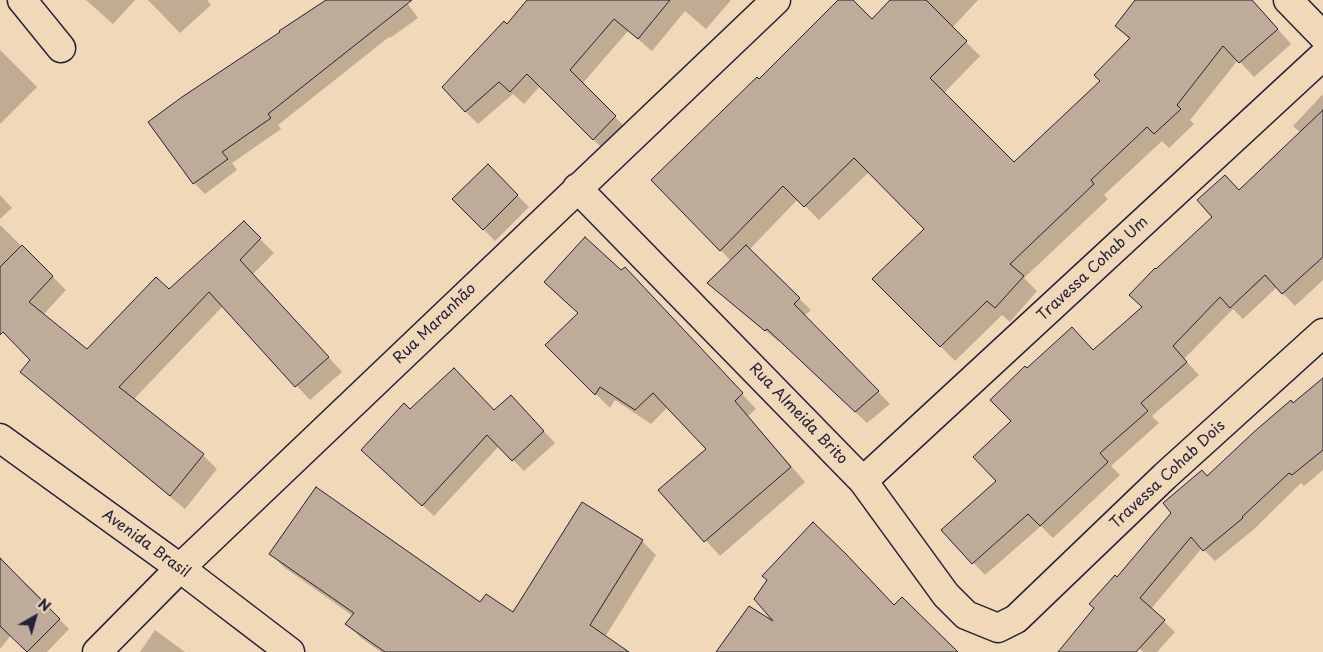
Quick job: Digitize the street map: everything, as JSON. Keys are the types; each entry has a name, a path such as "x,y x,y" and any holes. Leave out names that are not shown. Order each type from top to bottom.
{"street":[{"path":"22,0 61,48"},
{"name":"Rua Maranhão","path":"97,652 180,568 776,0"},
{"path":"1288,0 1323,36"},
{"name":"Travessa Cohab Um","path":"863,481 1323,56"},
{"name":"Rua Almeida Brito","path":"577,188 863,481 946,595 966,615 998,628 1016,619"},
{"name":"Travessa Cohab Dois","path":"1016,619 1165,476 1323,333"},
{"name":"Avenida Brasil","path":"0,438 180,568 290,652"}],"building":[{"path":"326,0 412,0 268,114 271,118 222,152 228,159 193,184 148,122"},
{"path":"527,0 670,0 638,39 614,19 570,70 616,116 593,140 527,74 510,92 499,82 465,112 442,87 504,21 507,24"},
{"path":"838,0 853,0 872,19 890,0 926,0 967,41 930,78 1014,162 1100,81 1094,75 1130,38 1115,26 1135,0 1252,0 1278,29 1239,63 1223,46 1177,105 1181,109 1154,134 1147,127 1091,180 1094,184 1010,264 1024,276 995,308 987,301 940,347 872,279 924,229 854,158 804,207 783,186 720,251 651,180 757,77 759,79"},
{"path":"1323,110 1323,257 1282,294 1265,275 1230,308 1220,297 1173,346 1187,362 1141,403 1148,411 1100,453 1108,462 1040,526 1028,514 972,564 941,530 996,481 973,457 1011,421 990,400 1025,366 1027,368 1072,327 1093,350 1142,307 1129,295 1155,268 1212,217 1197,200 1225,175 1239,190"},
{"path":"488,164 518,195 483,230 452,199"},
{"path":"244,221 261,238 240,260 329,357 295,387 209,292 119,387 204,454 170,496 20,372 30,360 3,332 0,335 0,267 22,245 53,276 29,302 87,349 156,277 169,289"},
{"path":"585,237 621,270 625,267 743,393 735,401 791,467 704,542 658,490 706,449 653,393 635,410 600,387 595,395 545,345 578,313 544,282"},
{"path":"746,245 800,298 794,304 879,391 855,412 767,329 765,331 707,283"},
{"path":"454,368 494,410 511,395 544,431 512,461 487,435 422,506 361,450 404,403 410,409"},
{"path":"1323,378 1323,450 1292,475 1289,473 1243,518 1203,551 1191,537 1140,598 1165,620 1136,652 1058,652 1094,608 1089,604 1115,575 1117,577 1171,513 1163,503 1202,470 1207,476 1291,400 1293,403"},
{"path":"316,487 480,602 486,594 513,612 582,502 643,540 590,625 629,652 385,652 345,624 354,613 269,554"},
{"path":"813,522 894,605 902,597 958,652 716,652 749,606 773,621 754,599 767,580 762,576"},
{"path":"0,558 60,619 27,652 0,626"}]}
